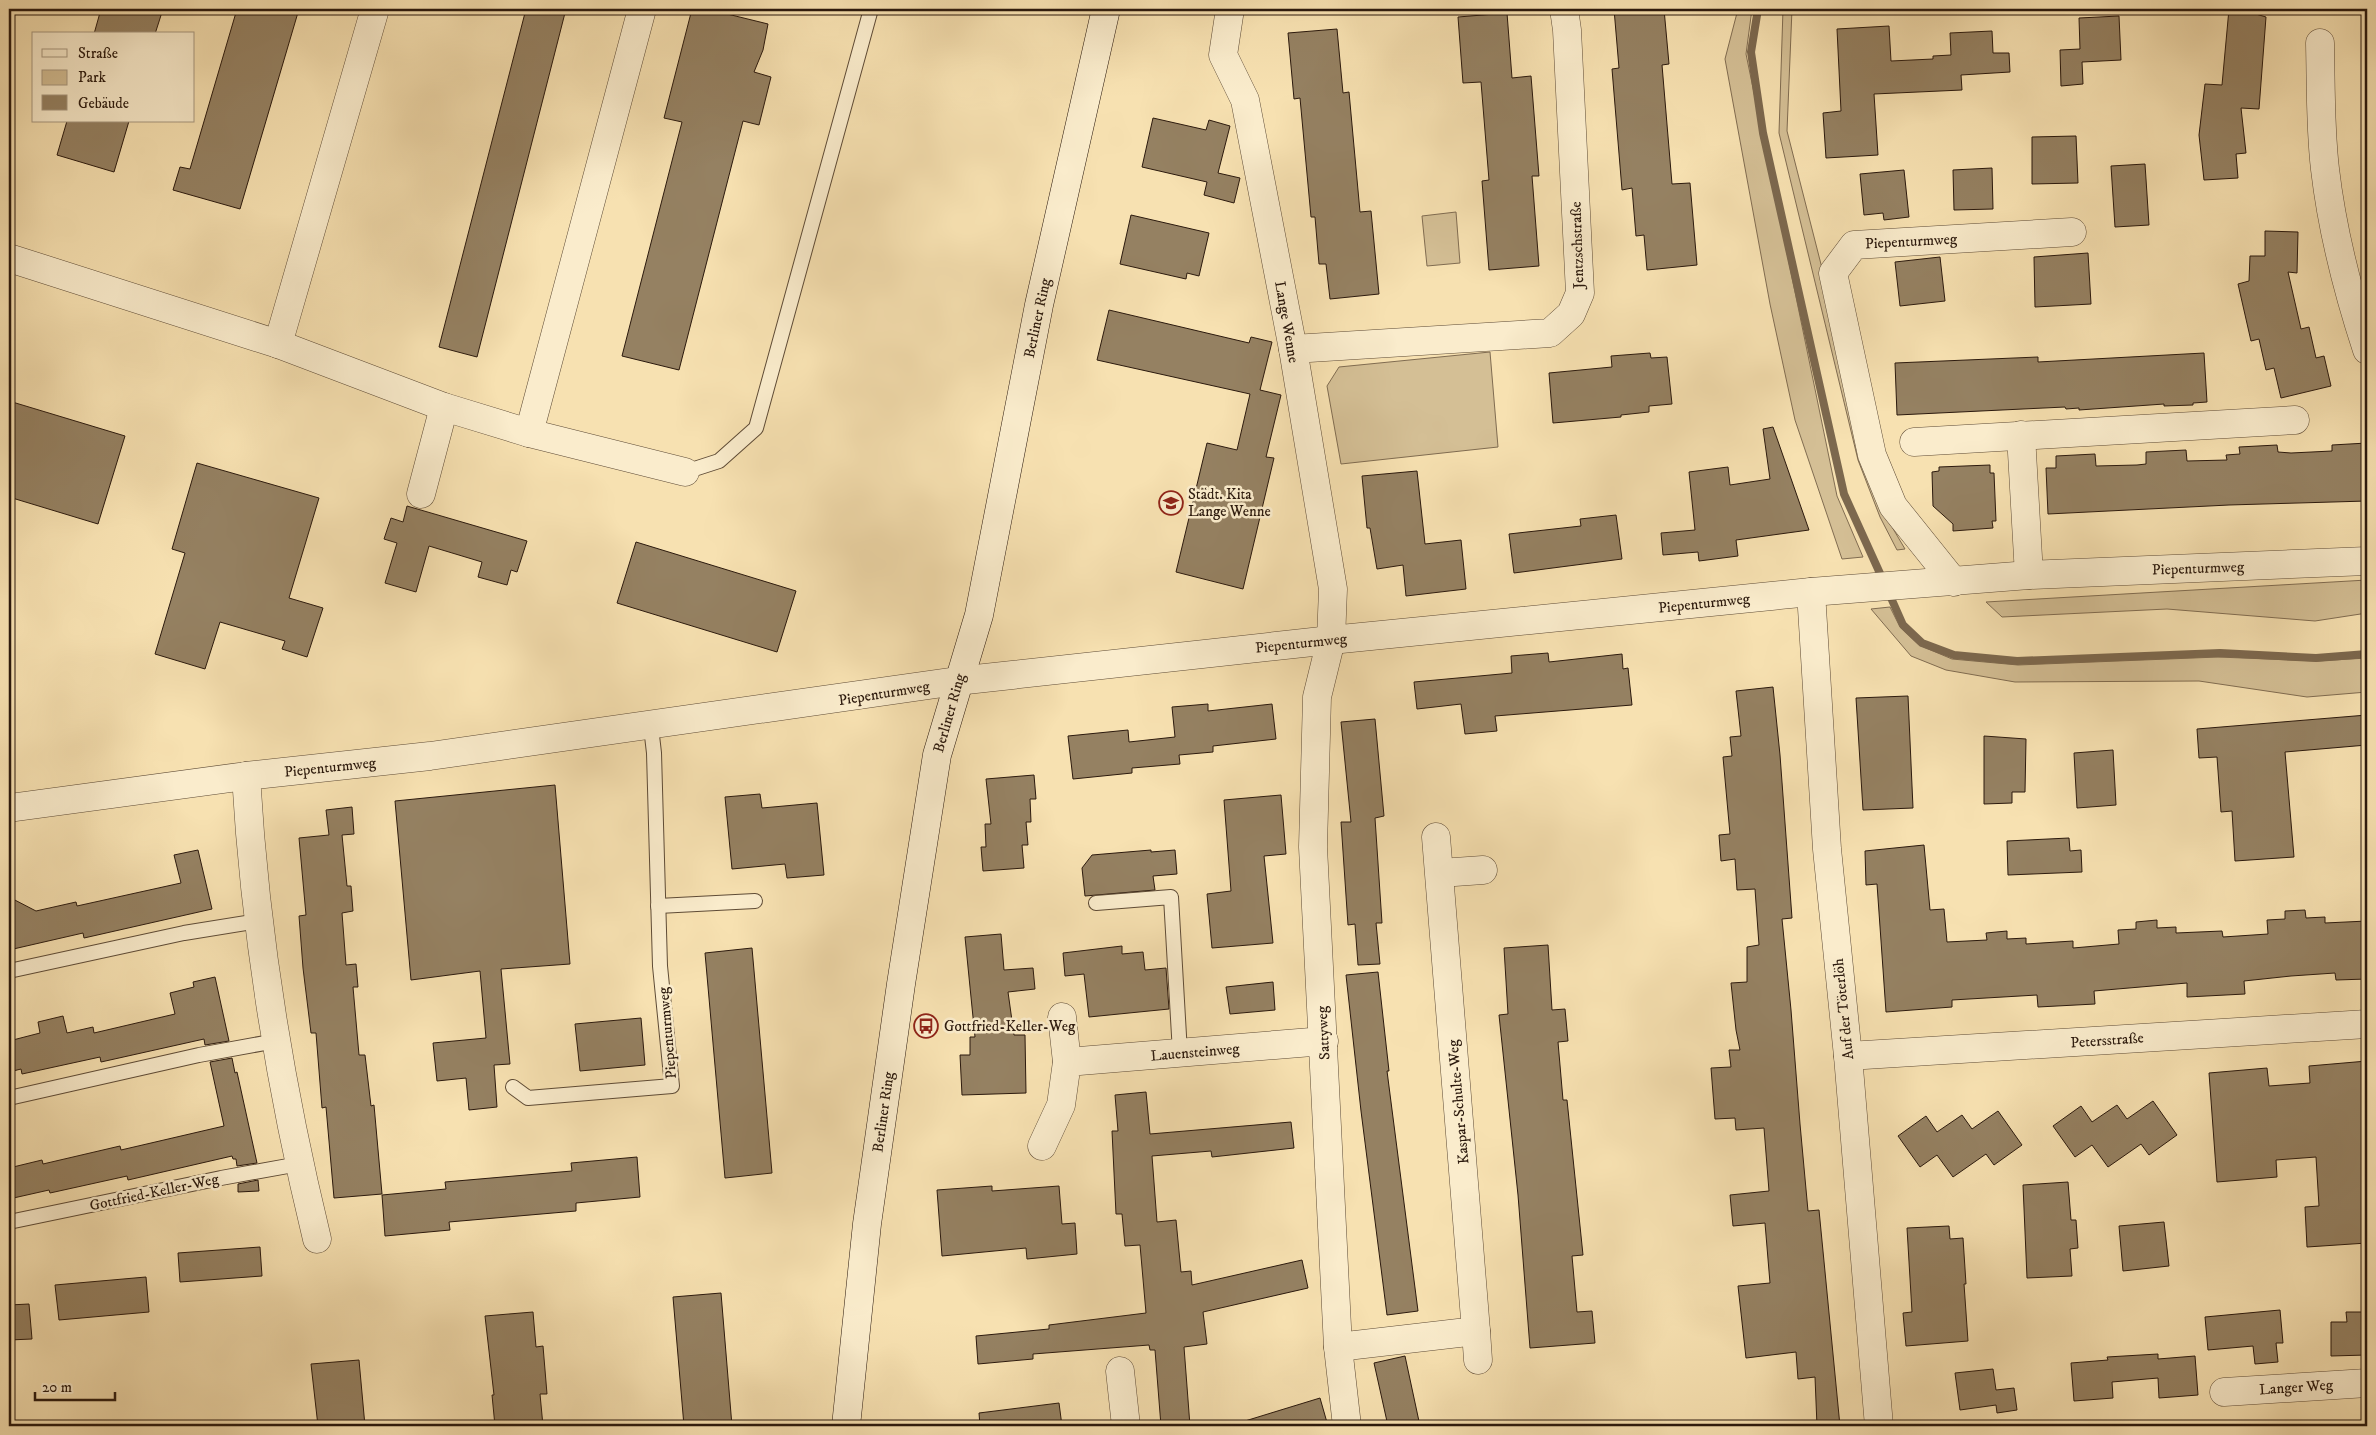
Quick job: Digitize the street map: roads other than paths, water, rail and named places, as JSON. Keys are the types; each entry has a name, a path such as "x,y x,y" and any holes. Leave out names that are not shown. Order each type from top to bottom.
{"street":[{"path":"278,344 375,9"},
{"path":"529,433 642,9"},
{"name":"Berliner Ring","path":"846,1426 867,1224 901,984 937,755 957,681 978,615 1039,304 1106,9"},
{"name":"Lange Wenne","path":"1230,9 1223,56 1245,100 1293,349 1333,589 1331,640"},
{"name":"Jentzschstraße","path":"1293,349 1550,333 1572,314 1580,293 1567,30 1564,9"},
{"path":"2320,43 2325,170 2350,296 2367,350"},
{"name":"Piepenturmweg","path":"1942,583 1893,506 1872,455 1833,273 1854,245 2072,232"},
{"path":"9,258 278,344 444,407 529,433 685,472"},
{"path":"420,494 444,407"},
{"path":"1914,442 2295,420"},
{"path":"2021,435 2029,575"},
{"name":"Piepenturmweg","path":"9,808 246,776 430,756 650,727 957,681 1331,640 1811,592 2029,575 2367,562"},
{"name":"Auf der Töterlöh","path":"1811,592 1826,842 1848,1056 1879,1426"},
{"name":"Sattyweg","path":"1331,640 1317,697 1314,838 1338,1347 1347,1426"},
{"path":"246,776 258,921 276,1041 299,1164 317,1239"},
{"name":"Kaspar-Schulte-Weg","path":"1436,837 1478,1360"},
{"path":"1440,873 1483,870"},
{"path":"1042,1146 1061,1105 1067,1062 1062,1017"},
{"name":"Petersstraße","path":"1848,1056 2367,1024"},
{"name":"Lauensteinweg","path":"1067,1062 1324,1041"},
{"path":"1338,1347 1476,1331"},
{"path":"1120,1371 1126,1426"},
{"name":"Langer Weg","path":"2224,1392 2367,1383"}],"lane":[{"path":"685,472 719,461 756,428 871,9"},
{"name":"Piepenturmweg","path":"513,1087 528,1098 672,1086 660,966 654,753 650,727"},
{"path":"1096,903 1171,897 1180,1053"},
{"path":"658,906 755,901"},
{"path":"9,971 184,933 258,921"},
{"path":"9,1098 199,1055 276,1041"},
{"name":"Gottfried-Keller-Weg","path":"9,1222 221,1178 299,1164"}],"waterway":[{"path":"1758,9 1751,52 1763,133 1844,494 1883,580"},
{"path":"1888,591 1903,625 1922,643 1954,655 2017,661 2220,653 2316,658 2367,654"}],"place":[{"name":"Städt. Kita Lange Wenne","path":"1171,503"},
{"name":"Gottfried-Keller-Weg","path":"926,1026"}]}
